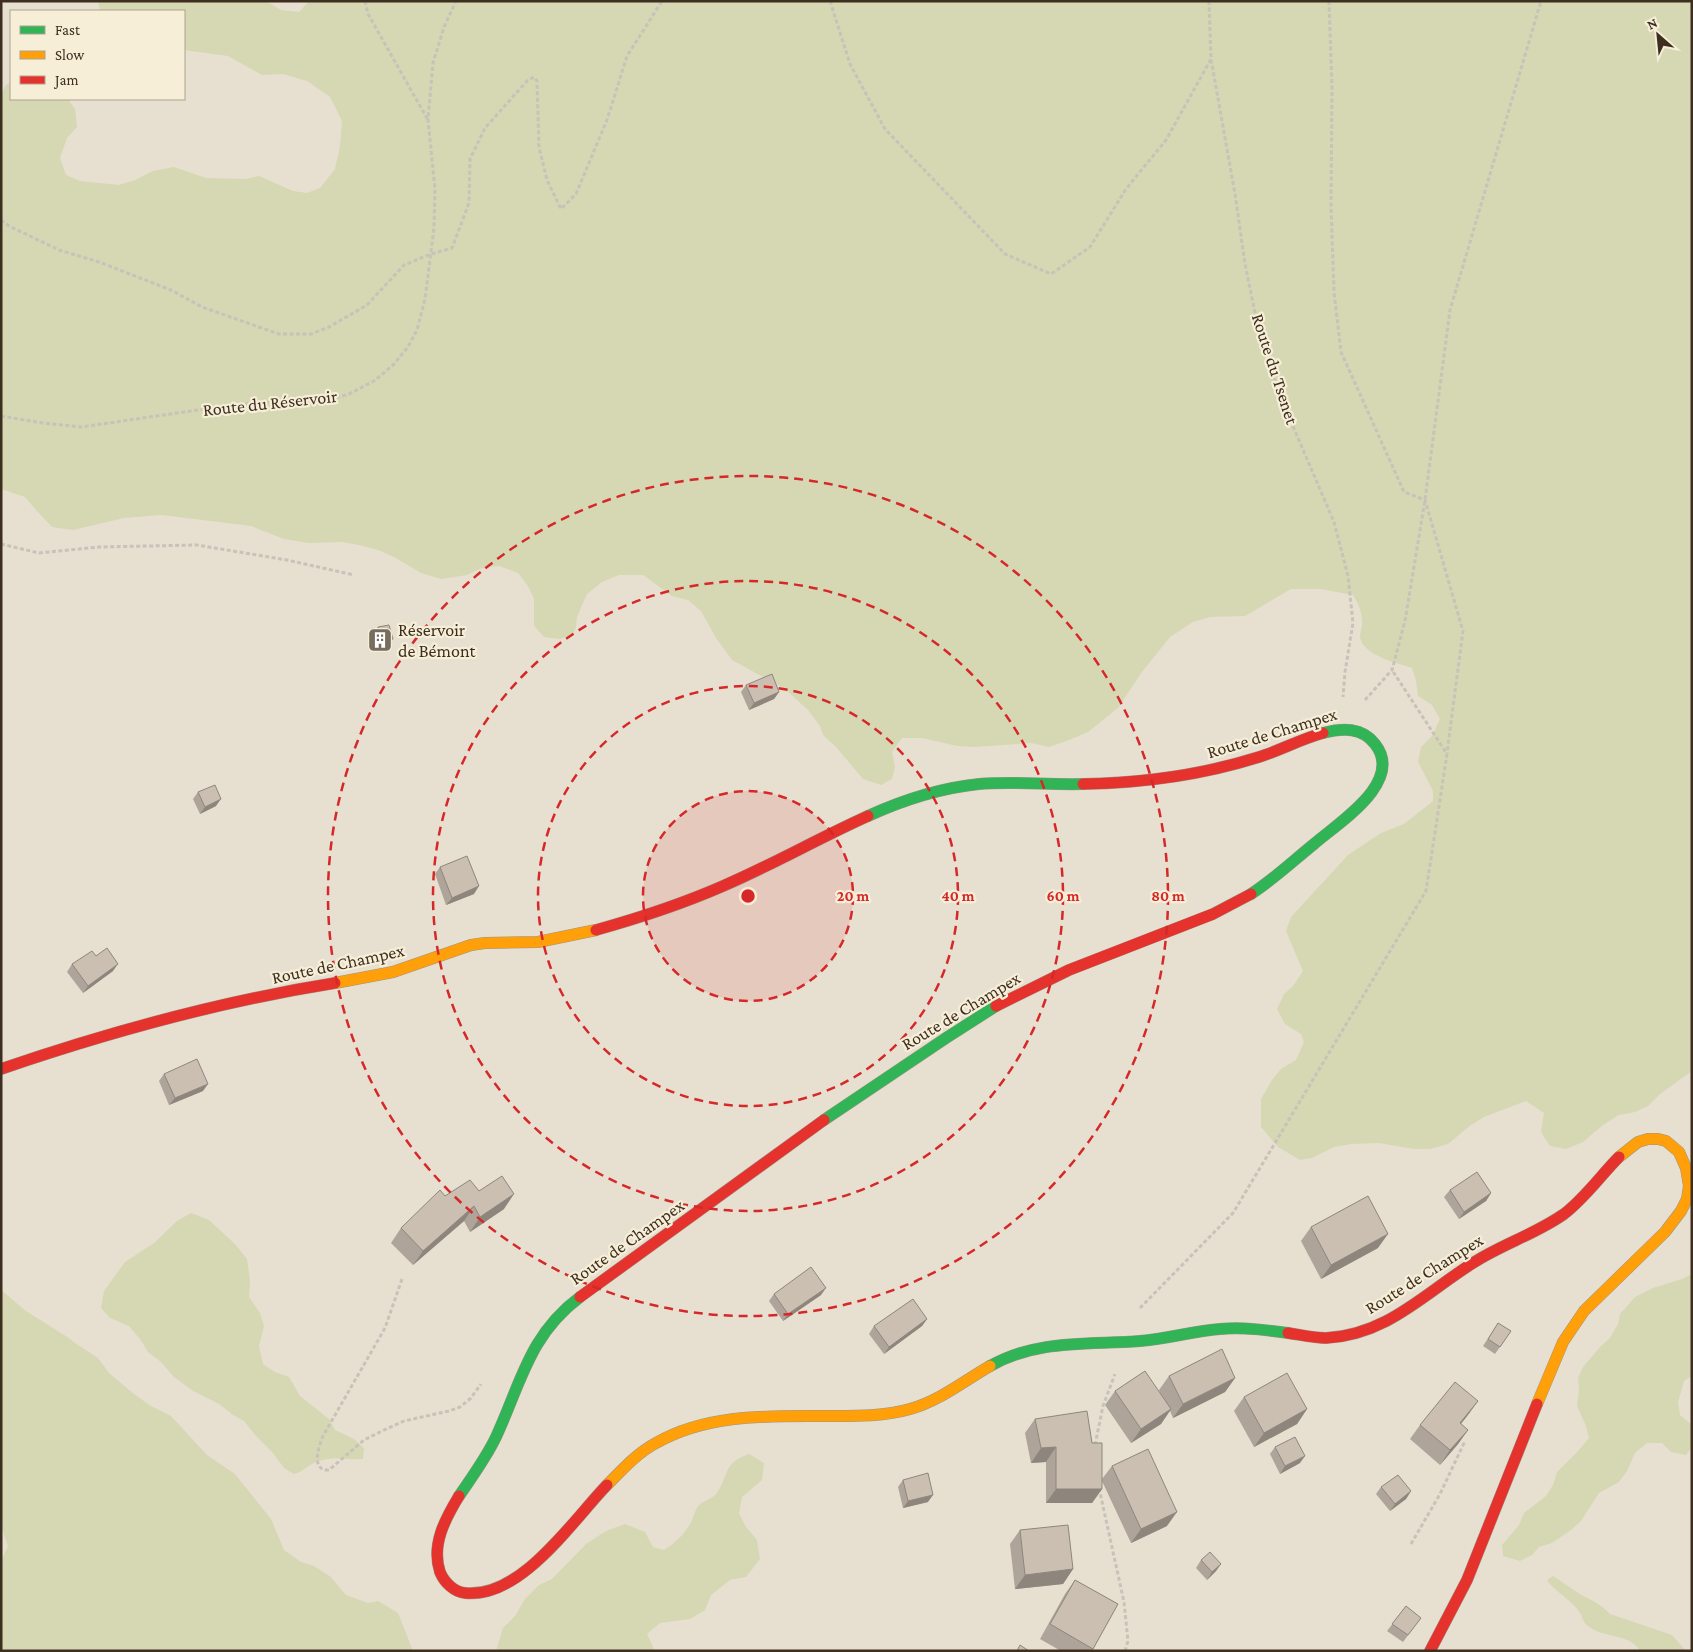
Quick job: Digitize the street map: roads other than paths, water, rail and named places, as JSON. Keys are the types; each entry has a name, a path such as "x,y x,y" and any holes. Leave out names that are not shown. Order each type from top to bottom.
{"street":[{"name":"Route de Champex","path":"1,1069 163,1020 294,991 379,976 458,948 486,943 535,942 619,924 671,907 724,886 872,814 928,793 969,784 990,782 1103,784 1206,772 1281,749 1307,738 1346,728 1356,729 1366,734 1380,752 1383,764 1373,791 1360,805 1272,880 1251,894 1208,916 1084,964 1024,991 995,1007 948,1036 802,1135 700,1212 610,1275 558,1316 532,1351 494,1442 446,1518 440,1534 437,1564 449,1586 459,1592 469,1594 482,1593 516,1578 553,1545 606,1485 632,1460 665,1437 700,1423 744,1418 865,1416 912,1410 932,1402 1006,1358 1053,1344 1161,1339 1199,1330 1234,1328 1324,1338 1337,1338 1362,1333 1397,1317 1474,1262 1561,1216 1575,1206 1618,1158 1633,1145 1648,1139 1659,1138 1668,1142 1680,1151 1686,1162 1689,1191 1683,1208 1665,1232 1584,1311 1563,1342 1533,1412 1467,1580 1430,1651"}],"place":[{"name":"Réservoir de Bémont","path":"380,640"}]}
